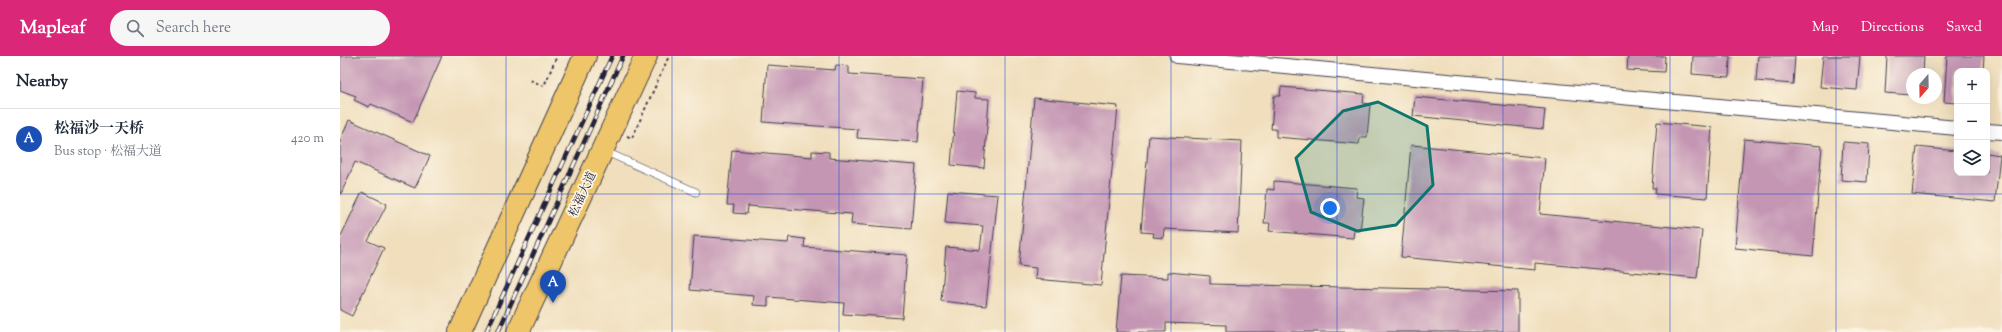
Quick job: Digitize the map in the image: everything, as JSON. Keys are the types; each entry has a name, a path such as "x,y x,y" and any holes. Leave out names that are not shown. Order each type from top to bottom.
{"main road":[{"path":"460,332 585,56"},
{"name":"松福大道","path":"518,332 646,58"}],"street":[{"path":"1177,56 1954,128"},
{"path":"1990,131 2002,132"}],"lane":[{"path":"602,150 696,192"}],"path":[{"path":"530,80 544,86 557,56"},
{"path":"626,135 632,138 669,56"}],"highlighted area":[{"path":"1378,102 1427,126 1433,185 1396,225 1357,231 1311,212 1296,158 1343,111"}],"building":[{"path":"340,56 442,56 413,122 371,104 369,107 354,100 356,96 340,90"},
{"path":"1628,56 1665,56 1664,72 1627,70"},
{"path":"1693,56 1730,56 1729,77 1692,74"},
{"path":"1758,56 1795,56 1793,84 1756,81"},
{"path":"1823,56 1860,56 1857,90 1820,87"},
{"path":"1887,56 1924,56 1923,68 1906,68 1906,95 1885,93"},
{"path":"1947,56 1984,56 1983,68 1954,68 1954,103 1944,102"},
{"path":"767,65 835,70 836,65 849,66 849,74 923,79 918,142 857,138 858,129 763,122"},
{"path":"1281,87 1364,94 1363,103 1370,104 1367,137 1360,137 1359,144 1276,137 1276,129 1271,129 1274,96 1280,96"},
{"path":"957,91 975,93 975,98 989,99 984,168 951,165"},
{"path":"1415,97 1545,109 1543,129 1413,116"},
{"path":"1034,98 1118,106 1101,285 1035,279 1036,268 1019,266"},
{"path":"349,120 430,156 415,188 355,162 340,196 340,141"},
{"path":"1657,122 1712,127 1707,198 1655,194 1656,188 1652,188"},
{"path":"1149,136 1242,141 1238,233 1164,229 1163,238 1153,237 1154,233 1141,232"},
{"path":"1744,139 1822,146 1813,256 1735,248"},
{"path":"1843,142 1869,144 1867,182 1841,180"},
{"path":"1411,145 1545,158 1540,214 1702,230 1697,278 1535,263 1535,270 1401,257"},
{"path":"1917,147 1954,151 1954,176 1990,176 1990,153 2000,155 1995,202 1912,194"},
{"path":"732,150 812,157 812,151 829,152 829,158 916,165 911,229 851,224 852,214 748,206 747,214 733,213 734,205 727,205"},
{"path":"1274,181 1357,188 1356,197 1364,198 1360,231 1354,230 1353,238 1269,231 1270,223 1264,223 1267,189 1274,190"},
{"path":"948,191 998,195 986,306 941,301 946,247 980,250 983,226 945,223"},
{"path":"362,192 387,204 368,241 384,248 352,316 340,310 340,238"},
{"path":"694,236 788,243 789,237 805,239 804,247 907,255 902,318 843,314 844,303 768,297 768,306 753,305 754,296 690,290"},
{"path":"1168,272 1210,276 1210,284 1518,291 1518,332 1226,332 1226,325 1166,323 1166,332 1116,332 1121,276 1168,278"}],"railway":[{"path":"486,332 612,56"},
{"path":"498,332 623,56"}],"place":[{"name":"松福沙一天桥","path":"553,303"}]}
